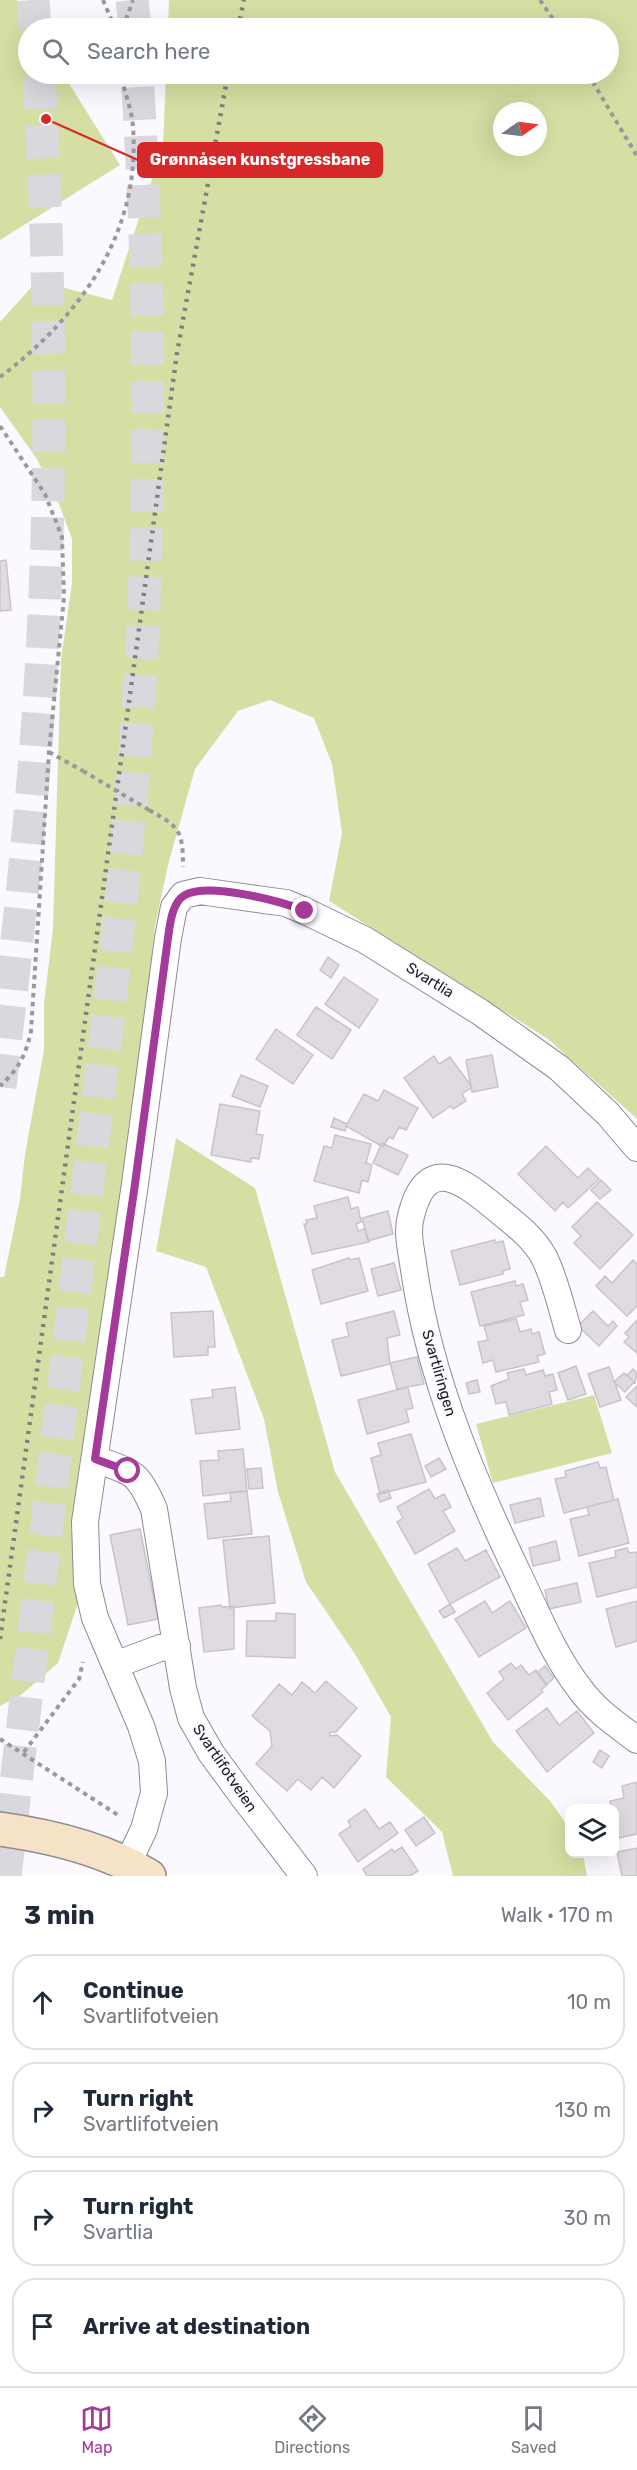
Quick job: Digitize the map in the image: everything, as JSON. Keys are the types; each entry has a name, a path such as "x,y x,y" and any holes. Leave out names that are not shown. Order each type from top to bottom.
{"street":[{"name":"Svartlia","path":"183,895 200,891 226,892 286,903 365,940 480,1012 559,1068 608,1114 637,1148"},
{"path":"0,1829 84,1847 138,1870 144,1829 154,1793 152,1761 141,1726 95,1617 87,1584 85,1522 135,1184 168,938 174,908 183,895"},
{"name":"Svartliringen","path":"568,1330 543,1257 524,1230 459,1179 438,1179 429,1183 421,1192 410,1218 411,1247 430,1345 464,1454 496,1529 563,1664 580,1690 603,1715 637,1740"},
{"name":"Svartlifotveien","path":"95,1459 128,1471 142,1482 154,1509 183,1688 191,1718 231,1780 304,1876"},
{"path":"115,1665 160,1648 177,1646"}],"path":[{"path":"104,0 111,18"},
{"path":"127,18 133,0"},
{"path":"540,0 552,18"},
{"path":"0,377 34,350 84,294 105,264 119,230 130,190 134,151 133,124 123,84"},
{"path":"594,84 637,156"},
{"path":"0,426 45,494 62,537 63,597 49,752 31,1031 27,1052 20,1064 0,1086"},
{"path":"49,752 149,810 180,831 183,841 183,895"},
{"path":"24,1752 79,1679 82,1673 83,1656"},
{"path":"0,1739 24,1752 126,1820"}],"green space":[{"path":"0,0 17,0 29,18 18,18 18,84 69,84 120,165 0,240"},
{"path":"169,0 637,0 637,1119 548,1039 329,901 342,833 332,764 314,718 270,700 238,711 195,769 168,865 155,926 137,1090 71,1529 79,1600 58,1663 21,1695 0,1706 0,1277 4,1277 20,1199 25,1154 44,1050 44,1004 53,928 61,659 72,583 72,539 59,504 37,459 0,407 0,322 37,281 112,300 163,146 166,84 619,84 619,18 168,18"},
{"path":"176,1138 255,1188 335,1472 493,1742 551,1802 565,1822 565,1858 584,1858 587,1876 453,1876 442,1832 386,1777 391,1717 355,1654 306,1582 278,1492 264,1419 206,1267 156,1251"},
{"path":"594,1395 612,1453 493,1483 476,1424"}],"building":[{"path":"6,560 11,610 0,611 0,561"},
{"path":"328,957 339,965 331,978 320,970"},
{"path":"344,977 378,1000 359,1028 325,1004"},
{"path":"316,1007 351,1030 332,1059 297,1035"},
{"path":"276,1029 313,1055 293,1084 256,1059"},
{"path":"492,1055 498,1087 472,1092 466,1060"},
{"path":"434,1056 439,1064 450,1057 472,1087 462,1094 466,1101 453,1109 451,1106 433,1118 404,1078"},
{"path":"241,1075 268,1086 260,1107 232,1096"},
{"path":"384,1090 418,1108 406,1130 399,1127 393,1139 389,1137 383,1147 346,1126 364,1094 378,1101"},
{"path":"220,1104 260,1111 256,1134 263,1135 259,1159 251,1158 251,1162 211,1155"},
{"path":"334,1118 347,1124 345,1131 331,1127"},
{"path":"335,1135 371,1144 366,1163 372,1165 368,1182 362,1180 359,1193 314,1181 324,1146 332,1148"},
{"path":"382,1143 408,1155 398,1175 373,1163"},
{"path":"546,1146 578,1178 588,1168 599,1179 568,1208 563,1202 555,1211 518,1174"},
{"path":"601,1180 611,1190 600,1199 591,1190"},
{"path":"348,1197 351,1209 358,1207 361,1222 356,1224 358,1231 365,1229 369,1242 312,1254 304,1224 307,1224 306,1220 317,1218 314,1206"},
{"path":"597,1202 633,1235 600,1269 574,1243 581,1236 572,1227"},
{"path":"388,1211 393,1234 368,1241 362,1218"},
{"path":"495,1240 495,1243 503,1241 510,1269 503,1271 503,1274 460,1285 451,1251"},
{"path":"349,1258 350,1260 359,1258 368,1291 321,1304 312,1270"},
{"path":"633,1260 637,1264 637,1306 627,1316 596,1286 605,1276 612,1283"},
{"path":"394,1263 401,1290 378,1296 371,1269"},
{"path":"515,1281 516,1286 523,1284 528,1300 520,1302 524,1315 480,1326 471,1292"},
{"path":"213,1311 215,1347 208,1347 208,1355 174,1357 171,1313"},
{"path":"394,1311 400,1335 387,1338 390,1364 341,1376 332,1340 349,1336 346,1323"},
{"path":"593,1311 608,1326 613,1321 617,1326 599,1346 578,1326"},
{"path":"516,1319 520,1332 531,1329 532,1334 539,1332 545,1354 537,1356 539,1362 496,1372 493,1360 483,1363 478,1342 488,1340 484,1326"},
{"path":"637,1320 637,1353 624,1342 629,1337 625,1333"},
{"path":"417,1357 424,1384 397,1389 390,1363"},
{"path":"576,1366 586,1394 568,1400 558,1373"},
{"path":"609,1367 621,1400 600,1407 588,1374"},
{"path":"524,1369 526,1375 543,1370 545,1376 553,1374 557,1390 549,1392 552,1404 509,1415 506,1402 496,1404 491,1386 509,1379 507,1373"},
{"path":"633,1369 637,1373 635,1383 627,1375"},
{"path":"624,1373 634,1382 625,1392 614,1382"},
{"path":"477,1380 480,1392 469,1394 466,1383"},
{"path":"637,1386 637,1407 626,1397"},
{"path":"235,1387 240,1429 196,1434 191,1400 213,1397 212,1390"},
{"path":"408,1388 413,1408 406,1410 409,1422 367,1434 358,1400"},
{"path":"411,1434 426,1482 380,1494 371,1458 381,1455 378,1443"},
{"path":"243,1449 247,1491 203,1496 200,1461 219,1460 218,1451"},
{"path":"439,1458 446,1469 431,1477 425,1466"},
{"path":"598,1462 600,1468 606,1467 614,1500 564,1513 555,1479 566,1477 565,1471"},
{"path":"261,1468 263,1488 249,1489 247,1469"},
{"path":"429,1489 435,1499 444,1494 451,1507 443,1511 455,1531 415,1554 397,1522 403,1518 397,1507"},
{"path":"388,1490 391,1498 380,1502 377,1494"},
{"path":"247,1491 252,1534 208,1539 204,1504 231,1501 230,1492"},
{"path":"540,1498 544,1516 515,1523 510,1505"},
{"path":"618,1499 629,1543 579,1556 570,1519 589,1515 587,1507"},
{"path":"140,1529 158,1619 128,1625 110,1535"},
{"path":"269,1536 275,1603 230,1608 223,1540"},
{"path":"556,1541 560,1560 533,1566 529,1548"},
{"path":"457,1548 465,1561 486,1550 500,1577 450,1604 428,1564"},
{"path":"627,1548 629,1553 637,1552 637,1587 597,1597 589,1563 616,1557 615,1551"},
{"path":"577,1583 581,1602 549,1609 545,1590"},
{"path":"485,1601 492,1613 510,1601 526,1628 479,1657 455,1619"},
{"path":"637,1601 637,1641 616,1647 606,1609"},
{"path":"450,1604 455,1612 444,1618 439,1611"},
{"path":"221,1605 222,1607 234,1606 234,1649 204,1652 199,1608"},
{"path":"276,1613 295,1614 295,1658 246,1656 247,1621 276,1621"},
{"path":"511,1663 516,1669 521,1665 529,1675 536,1670 547,1685 541,1690 543,1692 508,1720 487,1693 504,1679 499,1672"},
{"path":"545,1666 554,1678 546,1685 537,1673"},
{"path":"326,1681 357,1708 336,1732 330,1732 330,1736 337,1735 361,1756 334,1788 322,1777 311,1790 298,1779 287,1791 256,1764 272,1746 270,1731 252,1716 279,1684 292,1695 302,1682 315,1693"},
{"path":"547,1708 559,1725 577,1711 594,1733 547,1772 516,1731"},
{"path":"600,1750 609,1756 602,1768 593,1762"},
{"path":"637,1782 637,1834 619,1838 619,1804 610,1804 610,1801 624,1798 622,1786"},
{"path":"365,1809 379,1829 390,1822 398,1833 358,1862 339,1834 351,1826 348,1821"},
{"path":"424,1817 435,1833 416,1846 405,1830"},
{"path":"402,1847 418,1871 410,1876 367,1876 363,1869 392,1849 394,1852"},
{"path":"637,1848 637,1876 622,1876 619,1852"}],"tunnel":[{"path":"33,0 34,18"},
{"path":"132,0 134,18"},
{"path":"0,1087 30,818 39,709 48,510 48,291 39,84"},
{"path":"5,1876 112,979 134,769 146,559 148,420 144,212 138,84"}],"railway":[{"path":"240,18 244,0"},
{"path":"0,1639 177,353 226,84"}],"place":[{"name":"Grønnåsen kunstgressbane","path":"46,119"}],"route":[{"path":"128,1471 95,1459 174,908 183,895 200,891 226,892 286,903 305,911"}]}
